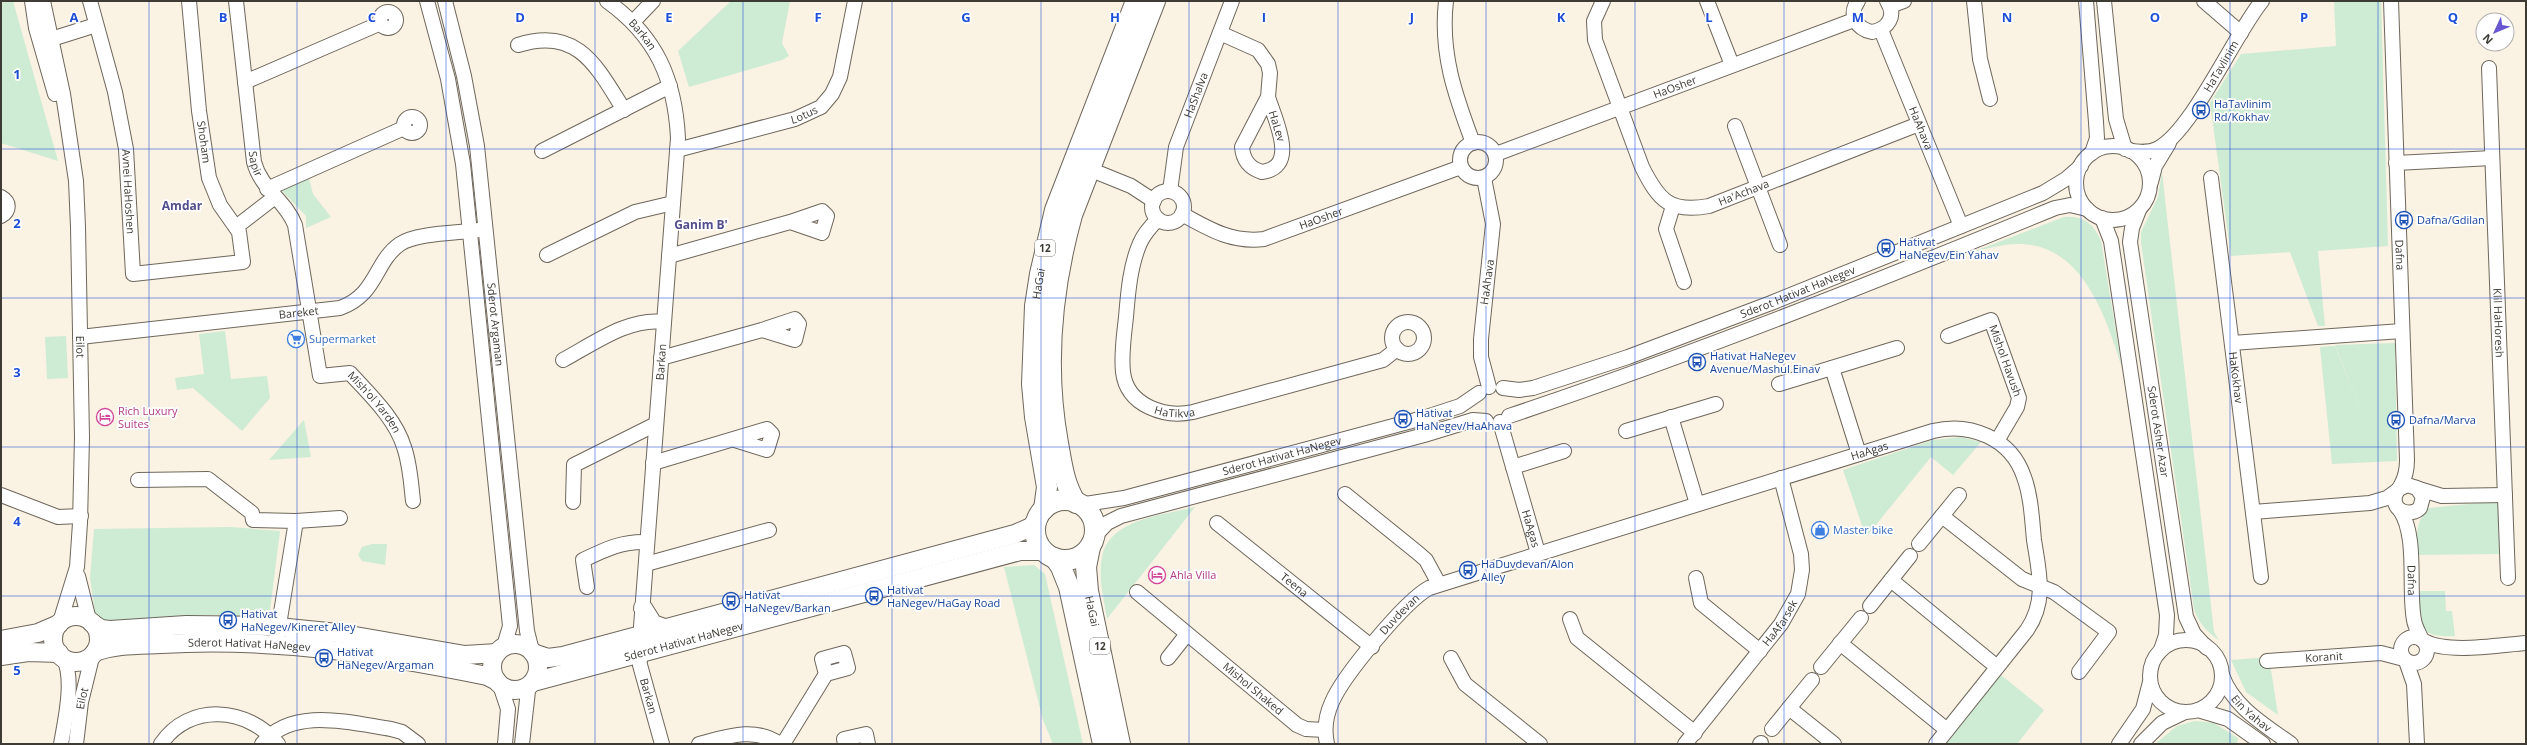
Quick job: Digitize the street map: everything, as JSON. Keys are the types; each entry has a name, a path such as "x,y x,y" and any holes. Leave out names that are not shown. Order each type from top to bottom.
{"highway":[{"name":"HaGai","path":"1041,514 1047,487 1035,417 1032,384 1035,306 1040,274 1055,210 1136,1"},
{"name":"HaGai","path":"1078,504 1064,475 1052,415 1050,345 1052,308 1064,247 1090,169 1155,1"},
{"path":"1041,514 1060,501 1078,504"},
{"name":"12","path":"1078,504 1086,510 1093,520 1092,542"},
{"name":"12","path":"1041,514 1036,536 1049,555"},
{"name":"HaGai","path":"1092,542 1086,566 1088,591 1120,744"},
{"path":"1049,555 1064,560 1076,558 1092,542"},
{"name":"HaGai","path":"1049,555 1064,571 1069,587 1102,744"}],"main road":[{"name":"Sderot Hativat HaNegev","path":"532,652 544,657 560,657 664,628 946,561 1007,545 1026,530 1041,514"},
{"name":"Sderot Hativat HaNegev","path":"1007,545 1031,549 1049,555"},
{"name":"Sderot Hativat HaNegev","path":"532,683 639,653 946,561"},
{"path":"642,608 653,624 664,628"},
{"path":"1,640 34,634 72,616 91,622 97,631 99,639 94,652 80,661 61,655 28,652 1,656"},
{"name":"Sderot Hativat HaNegev","path":"91,622 110,630 208,625 278,635 376,656 487,676 499,683"},
{"path":"60,623 54,638 61,655"},
{"name":"Sderot Hativat HaNegev","path":"94,652 114,647 278,635 352,635 465,655 501,650"},
{"path":"520,644 532,652 538,668 532,683 515,691 499,683 492,667 501,650 520,644"}],"street":[{"name":"Eilot","path":"32,1 45,41 66,128 77,197 82,437 81,516 77,567 60,623"},
{"name":"Eilot","path":"43,1 45,41"},
{"path":"45,41 96,25 90,1"},
{"name":"Shoham","path":"189,1 199,105 208,172 220,205 236,227"},
{"name":"Sapir","path":"236,1 254,162 259,178 288,213 296,229 308,313"},
{"name":"Sderot Argaman","path":"427,1 444,62 455,114 470,231 510,626 501,650"},
{"name":"Sderot Argaman","path":"445,1 471,111 486,230 527,628 532,652"},
{"name":"Barkan","path":"607,1 633,22 646,37 661,62 670,86 677,114 677,150 639,653 640,664 662,744"},
{"path":"633,22 653,1"},
{"name":"Lotus","path":"677,150 795,119 821,107 832,94 840,77 855,1"},
{"name":"HaShalva","path":"1170,192 1176,147 1232,1"},
{"path":"1446,1 1443,27 1446,56 1473,143"},
{"path":"1603,1 1594,21 1595,40 1652,187 1662,200 1673,206 1666,230 1684,282"},
{"path":"1707,1 1732,66"},
{"path":"1858,1 1853,12 1854,20 1865,31 1872,32 1881,30 1890,20 1889,4 1904,1"},
{"path":"1974,1 1980,60 1990,99"},
{"path":"2086,1 2097,138 2092,153 2081,166 2077,188 2080,199 2087,209 2102,218 2124,219 2139,210 2146,200 2150,184 2144,162 2128,150 2108,147 2092,153"},
{"path":"2104,1 2116,119 2128,150"},
{"path":"2204,1 2241,33"},
{"name":"HaTavlinim","path":"2150,184 2155,166 2262,1"},
{"name":"Dafna","path":"2390,1 2407,460 2405,474 2398,490"},
{"name":"HaOsher","path":"1496,154 1854,20"},
{"path":"245,82 381,23"},
{"name":"Avnei HaHoshen","path":"96,25 113,86 126,149 133,274 243,262 242,238 236,227"},
{"name":"HaAhava","path":"1881,30 1961,226"},
{"name":"HaLev","path":"1220,33 1248,44 1263,57 1270,73 1268,97 1281,140 1283,153 1277,165 1262,172 1249,166 1242,154 1242,147 1268,97"},
{"path":"518,45 548,40 570,44 581,50 599,70 624,110"},
{"name":"Klil HaHoresh","path":"2489,68 2508,578"},
{"path":"542,151 670,86"},
{"name":"Ha'Achava","path":"1673,206 1690,209 1709,206 1920,124"},
{"path":"1735,126 1780,245"},
{"path":"236,227 271,193 404,128"},
{"name":"HaTavlinim","path":"2128,150 2144,152 2157,149 2177,131"},
{"path":"1473,143 1486,143 1496,154 1495,168 1484,178 1471,177 1461,167 1462,153 1473,143"},
{"path":"2396,163 2492,158"},
{"name":"Sderot Hativat HaNegev","path":"1078,504 1124,498 1423,418 1460,406 1490,389 1519,390 1538,386 1628,357 1746,313 2048,190 2066,180 2081,166"},
{"name":"HaOsher","path":"1182,214 1230,238 1247,241 1264,239 1461,167"},
{"path":"1090,169 1131,186 1154,201"},
{"name":"HaAhava","path":"1484,178 1493,224 1481,339 1481,357 1490,389"},
{"name":"HaKokhav","path":"2212,178 2261,577"},
{"path":"1162,192 1170,192 1180,196 1183,201 1182,214 1174,222 1168,223 1158,219 1154,213 1154,201 1162,192"},
{"path":"1,197 6,202 8,207 5,213 1,216"},
{"path":"547,255 640,211 673,203"},
{"name":"Sderot Hativat HaNegev","path":"1092,542 1107,523 1121,516 1424,435 1473,420 1498,420 1633,374 1730,338 2055,208 2070,205 2087,209"},
{"name":"Sderot Asher Azar","path":"2139,210 2132,228 2130,242 2186,617 2194,634 2207,648"},
{"name":"Sderot Asher Azar","path":"2102,218 2111,241 2167,615 2166,635 2161,650"},
{"name":"HaTikva","path":"1158,219 1144,234 1135,258 1128,290 1123,373 1128,386 1143,404 1164,414 1193,412 1383,360 1396,349"},
{"path":"669,256 790,222"},
{"name":"Bareket","path":"80,337 308,313 340,308 360,298 370,286 390,254 401,244 415,239 486,230"},
{"name":"Mish'ol Yarden","path":"308,313 320,376 350,373 387,415 399,432 406,453 413,501"},
{"name":"Mishol Havush","path":"1948,336 1991,320 2019,398 2017,407 1997,441"},
{"path":"563,360 631,325 648,321 664,322"},
{"path":"661,358 762,330"},
{"path":"2232,343 2402,331"},
{"path":"1779,384 1897,348"},
{"path":"1832,368 1859,454"},
{"path":"1490,389 1512,399 1513,408 1498,420 1479,415 1476,407 1490,389"},
{"path":"1626,431 1716,404"},
{"path":"1671,417 1698,504"},
{"name":"HaAgas","path":"1498,420 1538,553 1944,428 1969,429 1997,441 2010,453 2024,476 2041,586 2040,605 2035,618 1936,744"},
{"path":"573,502 574,465 656,424"},
{"path":"653,463 735,440"},
{"path":"1513,467 1564,450"},
{"name":"Dafna","path":"2407,460 2416,487"},
{"name":"HaAfarsek","path":"1685,744 1792,609 1802,578 1801,554 1781,478"},
{"path":"138,480 208,479 252,513 253,520 296,521 340,518"},
{"path":"2370,503 2387,498 2407,485 2442,496 2505,495"},
{"path":"2416,487 2423,497 2419,508"},
{"path":"2398,490 2395,499 2400,510"},
{"path":"1345,494 1426,560 1439,584"},
{"path":"1,495 54,516 81,516"},
{"path":"1919,544 1959,495"},
{"path":"2253,512 2370,503 2387,504 2409,513 2442,496"},
{"name":"Dafna","path":"2409,544 2411,526 2419,508"},
{"name":"Dafna","path":"2400,510 2405,521 2409,544 2413,616 2412,628 2404,642"},
{"path":"1942,516 2022,579 2054,592 2109,632 2079,672"},
{"path":"278,635 296,521"},
{"name":"Teena","path":"1217,524 1372,647"},
{"path":"646,564 769,530"},
{"path":"588,587 583,560 614,545 632,542 647,542"},
{"name":"Duvdevan","path":"1326,737 1327,715 1335,696 1407,603 1420,593 1439,584 1538,553"},
{"path":"1870,606 1910,556"},
{"name":"Eilot","path":"77,567 81,594 91,622"},
{"path":"1696,578 1701,603 1760,651"},
{"path":"1891,580 1997,667"},
{"name":"Mishol Shaked","path":"1137,592 1297,725 1326,737"},
{"name":"Dafna","path":"2413,616 2423,640"},
{"path":"1821,667 1861,618"},
{"path":"1570,619 1577,638 1695,732"},
{"path":"1168,658 1187,634"},
{"path":"2417,744 2414,684 2401,652 2404,642 2412,637 2423,640 2435,646 2452,647 2526,643"},
{"path":"2414,684 2428,651 2423,640"},
{"path":"2119,744 2144,709 2152,665 2161,650 2170,644 2181,641 2197,642 2207,648 2218,661 2222,675 2220,688 2215,698 2192,711 2162,723 2140,744"},
{"name":"Koranit","path":"2381,653 2404,642"},
{"path":"1840,643 1947,730"},
{"path":"2405,660 2414,664 2452,647"},
{"name":"Eilot","path":"76,744 81,702 94,652"},
{"name":"Koranit","path":"2267,661 2381,653 2405,660"},
{"name":"Eilot","path":"61,655 68,668 69,682 61,744"},
{"path":"1451,658 1465,684 1540,744"},
{"path":"783,744 826,674"},
{"name":"Ein Yahav","path":"2222,675 2227,688 2238,702 2291,744"},
{"path":"1772,729 1812,680"},
{"path":"2150,681 2160,701 2169,708 2192,711"},
{"path":"499,683 508,709 505,744"},
{"path":"522,744 528,691 532,683"},
{"path":"1789,708 1834,744"},
{"name":"Ein Yahav","path":"2192,711 2228,719 2263,744"},
{"path":"160,744 174,729 189,720 204,715 220,713 249,721 270,741 303,722 331,720 402,732 418,744"},
{"path":"698,744 746,734 768,737 780,744"},
{"path":"845,744 844,740 866,734 868,744"}],"green space":[{"path":"5,1 13,1 58,161 1,143 1,4"},
{"path":"731,1 790,1 782,43 789,56 782,60 689,87 678,51"},
{"path":"2334,1 2381,1 2388,246 2318,251 2325,326 2318,326 2290,252 2231,256 2210,103 2241,54 2336,46"},
{"path":"2162,172 2214,632 2219,640 2204,627 2198,619 2194,609 2141,243 2141,232 2158,197"},
{"path":"309,178 313,194 331,217 306,228 306,216 282,191"},
{"path":"2064,217 2082,219 2087,222 2095,230 2101,241 2122,368 2108,327 2088,286 2074,268 2058,255 2038,246 2015,244 1988,248 1962,256"},
{"path":"225,331 231,379 267,376 270,398 242,431 193,388 177,390 175,378 204,374 199,334"},
{"path":"66,336 68,378 47,379 45,337"},
{"path":"2395,343 2397,461 2332,464 2320,347 2335,346 2368,428 2335,345"},
{"path":"304,420 311,457 269,460"},
{"path":"1961,437 1981,442 1953,475 1931,457 1866,537 1843,470 1933,440"},
{"path":"2499,501 2502,554 2416,555 2419,524 2424,513 2429,508"},
{"path":"1195,507 1107,619 1101,573 1102,558 1106,545 1115,535 1126,527 1139,521 1154,516"},
{"path":"231,527 280,531 270,610 266,616 205,615 117,623 108,622 95,613 90,578 94,529"},
{"path":"372,544 387,544 385,565 362,561 358,555 362,547"},
{"path":"1034,565 1045,574 1083,744 1053,744 1043,720 1004,567"},
{"path":"2418,591 2445,591 2446,611 2452,611 2455,636 2433,634 2423,627"},
{"path":"2269,657 2278,715 2246,692 2231,660"},
{"path":"2001,675 2044,710 2017,744 1946,744"},
{"path":"2195,721 2214,723 2238,738 2237,744 2155,744 2177,726"}],"place":[{"name":"HaTavlinim Rd/Kokhav","path":"2201,110"},
{"name":"Dafna/Gdilan","path":"2404,220"},
{"name":"Hativat HaNegev/Ein Yahav","path":"1886,248"},
{"name":"Supermarket","path":"296,339"},
{"name":"Hativat HaNegev Avenue/Mashul Einav","path":"1697,362"},
{"name":"Rich Luxury Suites","path":"105,417"},
{"name":"Hativat HaNegev/HaAhava","path":"1403,419"},
{"name":"Dafna/Marva","path":"2396,420"},
{"name":"Master bike","path":"1820,530"},
{"name":"HaDuvdevan/Alon Alley","path":"1468,570"},
{"name":"Ahla Villa","path":"1157,575"},
{"name":"Hativat HaNegev/HaGay Road","path":"874,596"},
{"name":"Hativat HaNegev/Barkan","path":"731,601"},
{"name":"Hativat HaNegev/Kineret Alley","path":"228,620"},
{"name":"Hativat HaNegev/Argaman","path":"324,658"}],"district":[{"name":"Amdar","path":"182,206"},
{"name":"Ganim B'","path":"701,225"}]}
